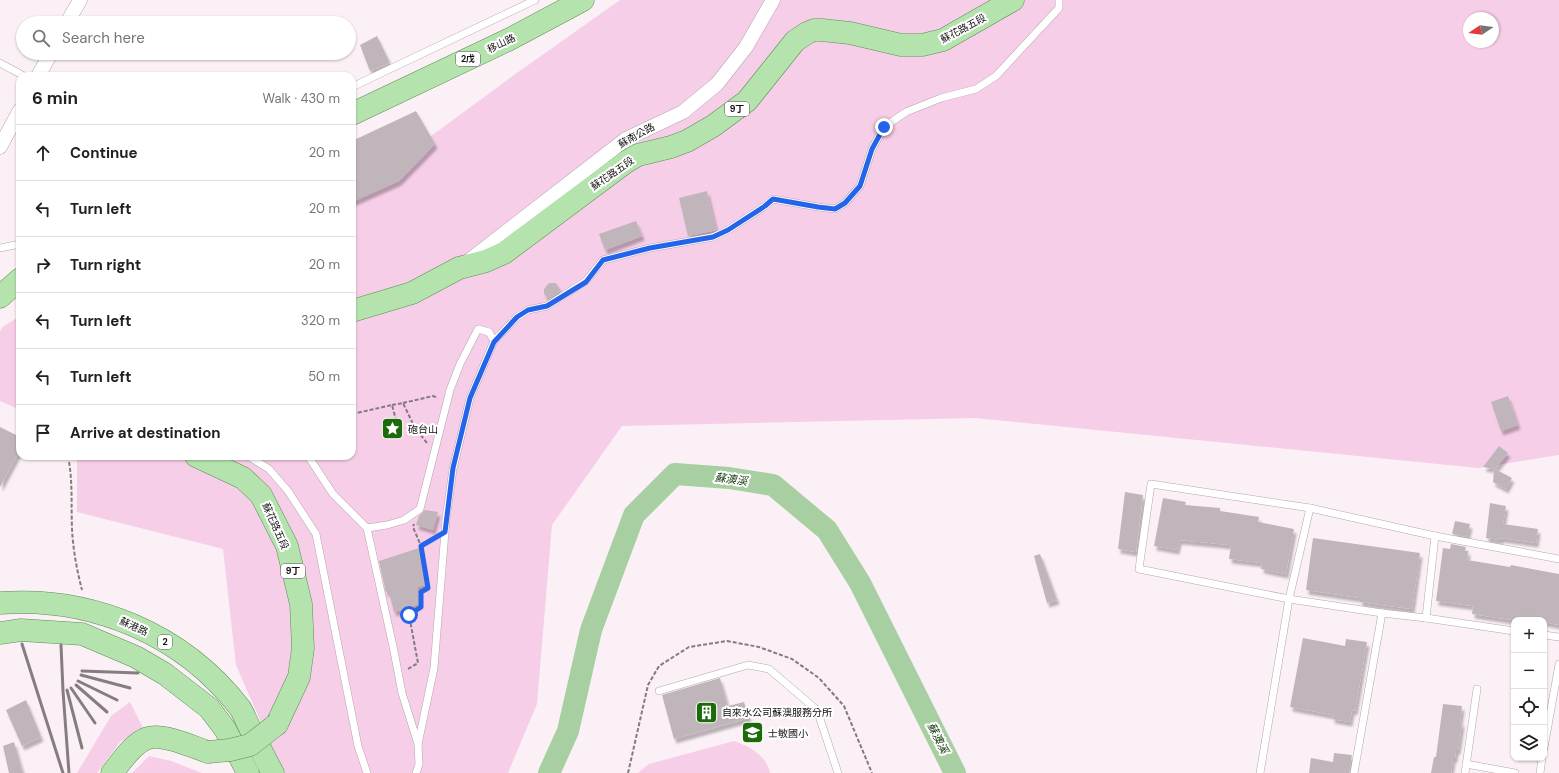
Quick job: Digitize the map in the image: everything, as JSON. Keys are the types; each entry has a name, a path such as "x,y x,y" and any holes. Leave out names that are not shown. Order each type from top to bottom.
{"main road":[{"name":"移山路","path":"356,112 508,40 583,0"},
{"name":"蘇花路五段","path":"356,310 412,293 459,268 486,261 504,253 626,162 638,155 672,147 687,141 713,126 747,101 795,41 807,33 814,30 822,30 850,33 900,45 922,45 943,40 1013,0"},
{"path":"0,297 16,283"},
{"name":"蘇花路五段","path":"112,773 136,745 148,738 161,737 208,752 230,750 250,744 277,724 299,677 303,648 301,604 287,546 261,495 244,478 205,460"},
{"name":"蘇港路","path":"0,603 26,602 75,607 112,616 142,628 167,643 195,661 218,682 241,709 273,773"},
{"path":"0,632 21,630 82,634 136,657 165,674 209,708 225,729 248,773"}],"street":[{"path":"71,16 80,0"},
{"name":"蘇南公路","path":"459,268 626,139 683,112 717,84 746,47 773,0"},
{"path":"40,72 47,60"},
{"path":"0,146 16,117"}],"lane":[{"path":"356,85 535,0"},
{"path":"416,773 419,764 418,744 434,668 445,532 453,468 470,398 494,342 517,317 528,310 547,306 586,282 603,260 650,248 713,237 728,230 765,206 773,199 835,209 845,203 860,186 872,149 884,127 906,112 941,98 976,89 996,76 1059,8 1059,0"},
{"path":"0,63 17,72"},
{"path":"0,248 16,245"},
{"path":"367,528 387,525 404,520 420,508 447,402 460,364 478,330 489,332 494,342"},
{"path":"254,460 269,469 288,491 316,534 358,746 367,773"},
{"path":"311,460 333,494 367,528 402,694 418,744"},
{"path":"1511,631 1289,599 1139,569 1151,484 1310,508 1435,536 1559,559"},
{"path":"1260,773 1289,599 1310,508"},
{"path":"1426,618 1435,536"},
{"path":"1354,773 1382,613"},
{"path":"1547,635 1559,637"},
{"path":"1547,731 1559,664"},
{"path":"659,691 748,665 769,669 817,710 838,773"},
{"path":"1465,773 1477,688"},
{"path":"1540,773 1542,761"},
{"path":"1466,764 1515,773"}],"path":[{"path":"356,413 433,396 447,402"},
{"path":"403,403 415,428 434,452"},
{"path":"392,405 396,420"},
{"path":"69,460 72,474 72,531 78,574 82,590"},
{"path":"408,669 418,663 409,615 421,607 421,592 428,588 421,546 413,527 416,512"},
{"path":"421,546 445,532"},
{"path":"628,773 648,685 659,666 689,647 727,641 759,647 792,659 820,678 844,706 872,773"}],"shaded area":[{"path":"620,0 1559,0 1559,455 1478,468 975,418 622,426 552,525 537,704 508,773 283,773 236,665 223,549 77,512 77,460 356,460 356,191 514,75"},
{"path":"16,318 16,408 0,401 0,331 4,326"},
{"path":"130,702 143,728 120,742 97,773 77,773 111,716"},
{"path":"734,741 756,752 765,762 770,773 638,773 649,764"},
{"path":"149,756 171,761 202,773 132,773"}],"building":[{"path":"377,36 390,63 370,71 360,45"},
{"path":"416,111 435,144 399,181 356,200 356,139"},
{"path":"707,191 716,230 688,236 679,198"},
{"path":"636,221 642,236 605,250 599,234"},
{"path":"549,283 556,283 561,291 549,299 544,294 544,289"},
{"path":"1508,396 1518,425 1501,431 1491,402"},
{"path":"0,427 16,435 16,457 0,487"},
{"path":"1499,446 1508,453 1495,469 1512,478 1506,489 1493,482 1494,469 1483,467"},
{"path":"1125,492 1143,495 1136,552 1118,549"},
{"path":"1163,498 1186,502 1185,505 1220,508 1220,511 1259,517 1258,522 1294,529 1286,574 1261,569 1262,563 1229,559 1231,545 1179,540 1177,550 1154,546"},
{"path":"1490,503 1506,506 1503,524 1538,529 1536,543 1501,538 1501,540 1486,538"},
{"path":"425,510 438,512 433,530 416,525 419,516"},
{"path":"1455,521 1470,524 1467,537 1452,534"},
{"path":"1313,538 1420,553 1412,609 1360,602 1360,598 1306,590"},
{"path":"1451,544 1466,547 1465,551 1468,551 1467,560 1510,567 1511,565 1559,574 1559,625 1547,623 1547,617 1511,617 1511,620 1472,614 1473,606 1436,601 1443,548 1450,549"},
{"path":"419,548 426,585 417,587 420,604 394,612 389,592 386,592 379,561"},
{"path":"1040,554 1057,600 1047,603 1034,556"},
{"path":"1303,638 1345,646 1346,639 1367,642 1355,711 1352,710 1350,722 1332,719 1333,715 1290,707"},
{"name":"自來水公司蘇澳服務分所","path":"720,678 728,706 744,702 749,718 674,739 662,695"},
{"path":"26,700 41,737 22,746 6,710"},
{"path":"1443,704 1462,706 1460,722 1462,723 1458,750 1456,750 1455,758 1453,758 1451,773 1431,773 1434,757 1436,757"},
{"path":"14,742 23,773 9,773 3,746"},
{"path":"1334,753 1352,755 1349,773 1309,773 1311,758 1333,762"}],"waterway":[{"name":"蘇澳溪","path":"549,773 568,731 591,630 634,515 675,474 729,478 773,485 827,530 860,583 955,773"}],"railway":[{"path":"22,644 63,773"},
{"path":"61,645 69,773"},
{"path":"82,671 138,673"},
{"path":"81,675 130,688"},
{"path":"78,681 117,700"},
{"path":"76,685 107,712"},
{"path":"71,688 95,723"},
{"path":"67,690 82,748"}],"place":[{"name":"砲台山","path":"392,429"},
{"name":"自來水公司蘇澳服務分所","path":"707,712"},
{"name":"士敏國小","path":"753,733"}],"route":[{"path":"409,615 421,607 421,592 428,588 421,546 445,532 453,468 470,398 494,342 517,317 528,310 547,306 586,282 603,260 650,248 713,237 728,230 765,206 773,199 835,209 845,203 860,186 872,149 884,127"}]}
